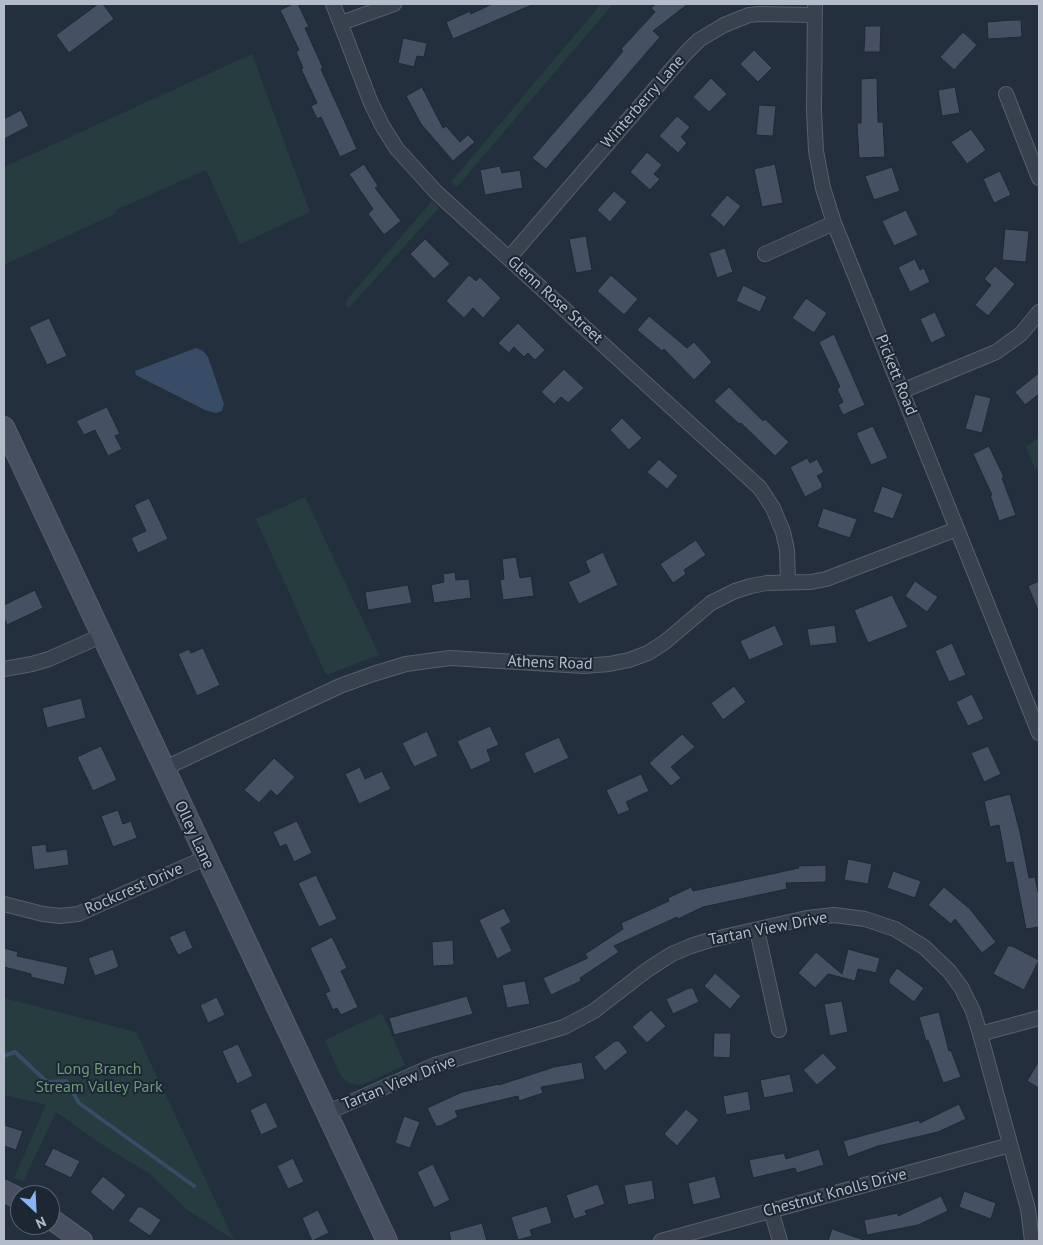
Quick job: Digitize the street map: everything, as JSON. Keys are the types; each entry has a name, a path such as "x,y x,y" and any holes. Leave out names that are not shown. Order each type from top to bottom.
{"main road":[{"name":"Olley Lane","path":"4,427 386,1241"},
{"path":"60,1225 82,1241"}],"street":[{"name":"Glenn Rose Street","path":"333,4 371,103 397,149 436,192 760,488 774,508 783,532 787,550 788,582"},
{"path":"341,24 394,4"},
{"name":"Pickett Road","path":"815,9 814,110 816,151 823,188 834,223 1039,733"},
{"name":"Winterberry Lane","path":"509,258 699,40 724,24 749,16 815,9"},
{"path":"1006,94 1039,178"},
{"path":"765,254 834,223"},
{"path":"902,391 996,352 1021,334 1039,312"},
{"name":"Athens Road","path":"164,769 340,686 381,671 406,664 450,658 584,666 629,660 648,653 665,642 699,612 721,597 750,586 826,580 957,529"},
{"path":"4,669 49,659 101,636"},
{"name":"Rockcrest Drive","path":"4,904 43,914 60,916 78,914 205,858"},
{"name":"Tartan View Drive","path":"326,1113 435,1065 564,1027 594,1011 647,970 672,954 710,940 807,918 834,916 865,919 895,929 924,947 949,971 961,987 973,1011 980,1034 1028,1210 1032,1241"},
{"path":"757,930 779,1030"},
{"path":"980,1034 1039,1018"},
{"name":"Chestnut Knolls Drive","path":"661,1241 1010,1145"},
{"path":"771,1210 780,1241"}],"green space":[{"path":"601,4 613,4 457,187 451,182"},
{"path":"252,54 310,212 240,244 206,170 116,210 117,213 4,265 4,167"},
{"path":"432,201 439,208 348,309 345,302"},
{"path":"1039,437 1039,466 1035,469 1026,447"},
{"path":"305,497 379,655 326,675 256,519"},
{"name":"Long Branch Stream Valley Park","path":"4,998 136,1032 234,1240 186,1209 150,1174 107,1148 56,1112 23,1182 14,1178 46,1105 4,1095"},
{"path":"382,1013 405,1065 364,1084 349,1083 341,1076 325,1040"}],"water":[{"path":"196,348 203,351 208,357 224,404 222,411 216,413 205,410 136,375 135,371"}],"building":[{"path":"98,4 103,4 114,19 69,53 56,35"},
{"path":"293,4 298,4 309,27 305,28 323,68 321,69 357,149 340,157 321,117 317,119 311,106 317,103 301,69 303,68 296,52 299,50 280,10"},
{"path":"492,4 534,4 453,39 446,22 470,11 471,14"},
{"path":"656,4 688,4 653,31 660,37 546,169 532,158 623,51 621,49 655,12 651,8"},
{"path":"1021,20 1022,37 988,39 987,22"},
{"path":"865,26 881,26 880,52 864,52"},
{"path":"963,32 977,45 954,70 940,57"},
{"path":"403,38 427,43 424,57 417,56 414,67 398,63"},
{"path":"754,50 772,68 758,82 740,64"},
{"path":"711,78 727,94 709,112 693,97"},
{"path":"877,78 878,122 883,122 885,157 859,158 857,123 861,123 861,79"},
{"path":"422,87 443,128 446,126 460,142 468,135 475,142 453,161 421,124 406,96"},
{"path":"955,87 960,113 942,116 938,90"},
{"path":"759,105 776,106 773,136 756,135"},
{"path":"21,110 29,126 4,139 4,119"},
{"path":"677,116 690,127 681,137 687,143 678,153 659,136"},
{"path":"971,129 986,150 967,164 951,142"},
{"path":"647,152 662,165 654,174 660,179 650,190 630,172"},
{"path":"364,164 378,186 375,188 401,221 384,235 368,214 373,209 349,174"},
{"path":"775,164 783,203 762,207 754,169"},
{"path":"500,166 502,173 520,170 523,188 485,195 480,170"},
{"path":"892,167 900,191 874,200 865,176"},
{"path":"1000,171 1011,195 994,203 983,179"},
{"path":"614,191 627,202 610,222 597,210"},
{"path":"727,195 741,206 724,227 710,215"},
{"path":"906,210 918,235 894,246 882,221"},
{"path":"1005,229 1029,231 1026,262 1002,260"},
{"path":"586,236 592,270 576,273 569,239"},
{"path":"425,239 450,264 434,279 410,254"},
{"path":"725,248 733,272 717,278 709,253"},
{"path":"915,259 920,270 924,268 930,282 910,292 898,267"},
{"path":"995,266 1015,284 988,316 975,305 991,285 984,279"},
{"path":"469,275 476,281 480,277 501,298 483,318 473,308 464,318 446,301"},
{"path":"611,275 638,299 624,315 597,291"},
{"path":"743,285 767,297 760,312 736,301"},
{"path":"806,298 827,313 814,333 792,318"},
{"path":"935,312 946,336 931,343 920,319"},
{"path":"649,316 687,348 694,342 712,362 694,380 664,349 662,351 637,330"},
{"path":"49,318 67,356 47,365 29,327"},
{"path":"518,323 545,350 535,360 528,353 524,357 514,347 509,353 498,343"},
{"path":"834,334 865,405 843,415 838,405 843,402 837,389 840,387 819,342"},
{"path":"564,369 584,388 568,403 561,397 554,404 541,392"},
{"path":"1039,373 1039,394 1025,405 1015,392"},
{"path":"729,387 763,421 765,419 789,442 775,456 741,423 739,424 714,401"},
{"path":"975,394 991,398 982,433 965,429"},
{"path":"107,407 120,434 115,436 122,449 108,456 95,430 84,435 76,421"},
{"path":"622,418 642,438 629,450 610,430"},
{"path":"873,426 888,458 871,465 856,433"},
{"path":"989,446 1004,477 1002,478 1016,515 999,521 990,495 992,495 973,454"},
{"path":"807,458 810,463 817,459 824,472 817,476 822,484 822,488 805,497 790,467"},
{"path":"659,459 678,476 667,489 647,472"},
{"path":"882,486 903,494 893,519 873,512"},
{"path":"149,498 168,539 138,553 131,538 146,531 134,505"},
{"path":"823,508 857,519 850,538 817,527"},
{"path":"696,540 706,555 684,570 686,574 673,583 660,564"},
{"path":"603,552 618,585 579,604 568,582 590,572 585,561"},
{"path":"516,557 520,578 531,576 534,596 503,600 500,580 504,579 502,559"},
{"path":"455,572 456,580 469,579 471,598 434,603 431,585 444,582 443,574"},
{"path":"915,581 938,597 927,612 905,596"},
{"path":"1039,581 1039,613 1028,586"},
{"path":"408,585 412,603 368,610 365,592"},
{"path":"35,590 43,608 7,625 4,618 4,605"},
{"path":"892,595 908,627 868,643 854,610"},
{"path":"775,625 784,645 749,660 740,641"},
{"path":"835,625 837,643 810,646 807,629"},
{"path":"952,643 966,675 949,682 935,651"},
{"path":"203,648 220,685 197,696 178,654 189,649 191,653"},
{"path":"734,686 746,702 723,720 711,703"},
{"path":"972,694 984,719 968,726 956,702"},
{"path":"81,698 86,718 47,728 42,708"},
{"path":"490,726 499,745 487,750 491,761 471,770 457,741"},
{"path":"427,731 438,756 414,767 402,743"},
{"path":"682,734 695,747 671,767 681,778 671,786 649,763"},
{"path":"559,737 569,758 534,774 524,753"},
{"path":"101,746 117,780 93,791 77,757"},
{"path":"988,746 1001,774 984,782 971,753"},
{"path":"274,758 295,777 277,796 271,790 259,803 244,790"},
{"path":"360,767 365,779 382,771 391,789 359,804 345,774"},
{"path":"641,774 649,791 626,802 630,810 618,815 606,790"},
{"path":"1010,794 1029,878 1035,877 1038,892 1039,888 1039,927 1026,929 1013,862 1006,863 999,825 990,827 984,801"},
{"path":"118,810 123,824 131,821 137,838 113,847 101,816"},
{"path":"297,821 312,853 294,862 286,844 280,847 273,832"},
{"path":"46,844 47,852 67,849 69,865 34,870 31,846"},
{"path":"848,859 872,864 868,884 844,880"},
{"path":"826,865 826,882 786,883 787,889 703,907 614,946 619,952 580,978 581,981 551,995 543,978 588,958 585,954 623,929 621,923 669,901 668,898 691,887 693,891 799,868 798,866"},
{"path":"893,871 921,881 915,898 887,888"},
{"path":"316,875 337,919 319,927 298,883"},
{"path":"944,887 970,909 996,942 982,953 955,919 951,924 928,905"},
{"path":"504,908 511,922 501,928 512,951 497,959 479,920"},
{"path":"185,930 193,948 178,955 169,937"},
{"path":"332,937 347,968 341,971 358,1007 341,1015 337,1008 333,1010 325,993 330,991 310,948"},
{"path":"453,940 454,965 433,966 432,942"},
{"path":"1008,946 1012,946 1039,960 1024,990 993,974"},
{"path":"4,948 18,952 17,956 68,967 64,985 31,977 31,974 4,967"},
{"path":"113,949 119,967 95,976 88,958"},
{"path":"848,949 880,958 876,973 858,969 855,981 828,974 815,988 798,973 816,952 842,974"},
{"path":"897,968 924,988 914,1002 889,983 889,979"},
{"path":"715,973 741,996 730,1009 704,986"},
{"path":"525,981 530,1004 507,1008 502,985"},
{"path":"689,988 693,988 699,1002 673,1014 666,999"},
{"path":"467,996 473,1014 394,1035 389,1018"},
{"path":"217,997 225,1015 208,1023 200,1005"},
{"path":"842,1001 848,1032 830,1036 824,1004"},
{"path":"651,1010 666,1026 647,1043 632,1027"},
{"path":"939,1012 949,1051 951,1050 961,1077 943,1083 928,1040 926,1041 919,1017"},
{"path":"714,1033 731,1033 730,1058 713,1057"},
{"path":"615,1041 619,1041 628,1052 605,1071 594,1057"},
{"path":"238,1044 253,1076 237,1084 222,1051"},
{"path":"823,1053 837,1068 817,1085 803,1070"},
{"path":"1039,1061 1039,1088 1027,1081"},
{"path":"582,1062 585,1079 541,1087 543,1093 519,1101 518,1096 455,1111 458,1117 440,1126 436,1126 427,1108 462,1092 499,1085 554,1067"},
{"path":"790,1074 794,1092 764,1098 760,1080"},
{"path":"748,1091 751,1110 726,1115 723,1096"},
{"path":"266,1102 278,1127 261,1135 250,1110"},
{"path":"959,1104 966,1119 938,1132 878,1146 848,1157 843,1141 919,1120 920,1123"},
{"path":"686,1109 699,1120 677,1146 664,1134"},
{"path":"404,1116 420,1122 410,1148 395,1143"},
{"path":"4,1125 23,1131 16,1150 4,1146"},
{"path":"53,1148 80,1161 71,1178 44,1165"},
{"path":"819,1149 824,1165 797,1173 795,1168 753,1178 749,1160 784,1153 786,1159"},
{"path":"293,1158 304,1182 288,1189 277,1166"},
{"path":"433,1164 450,1200 434,1208 417,1172"},
{"path":"103,1176 126,1195 113,1211 90,1192"},
{"path":"715,1176 721,1198 693,1205 688,1183"},
{"path":"652,1180 655,1199 628,1205 624,1185"},
{"path":"598,1184 605,1204 585,1211 587,1215 574,1219 566,1195"},
{"path":"964,1191 996,1203 991,1219 959,1207"},
{"path":"941,1196 948,1211 918,1225 867,1235 864,1220 898,1213 898,1216"},
{"path":"547,1206 552,1223 530,1230 532,1236 518,1240 511,1217"},
{"path":"138,1207 142,1207 161,1220 150,1236 128,1221"},
{"path":"318,1210 329,1233 312,1241 302,1218"},
{"path":"482,1223 487,1241 451,1241 449,1232"},
{"path":"832,1229 864,1240 828,1241"}],"waterway":[{"path":"4,1056 15,1052 47,1082 66,1081 79,1103 194,1186"}]}
